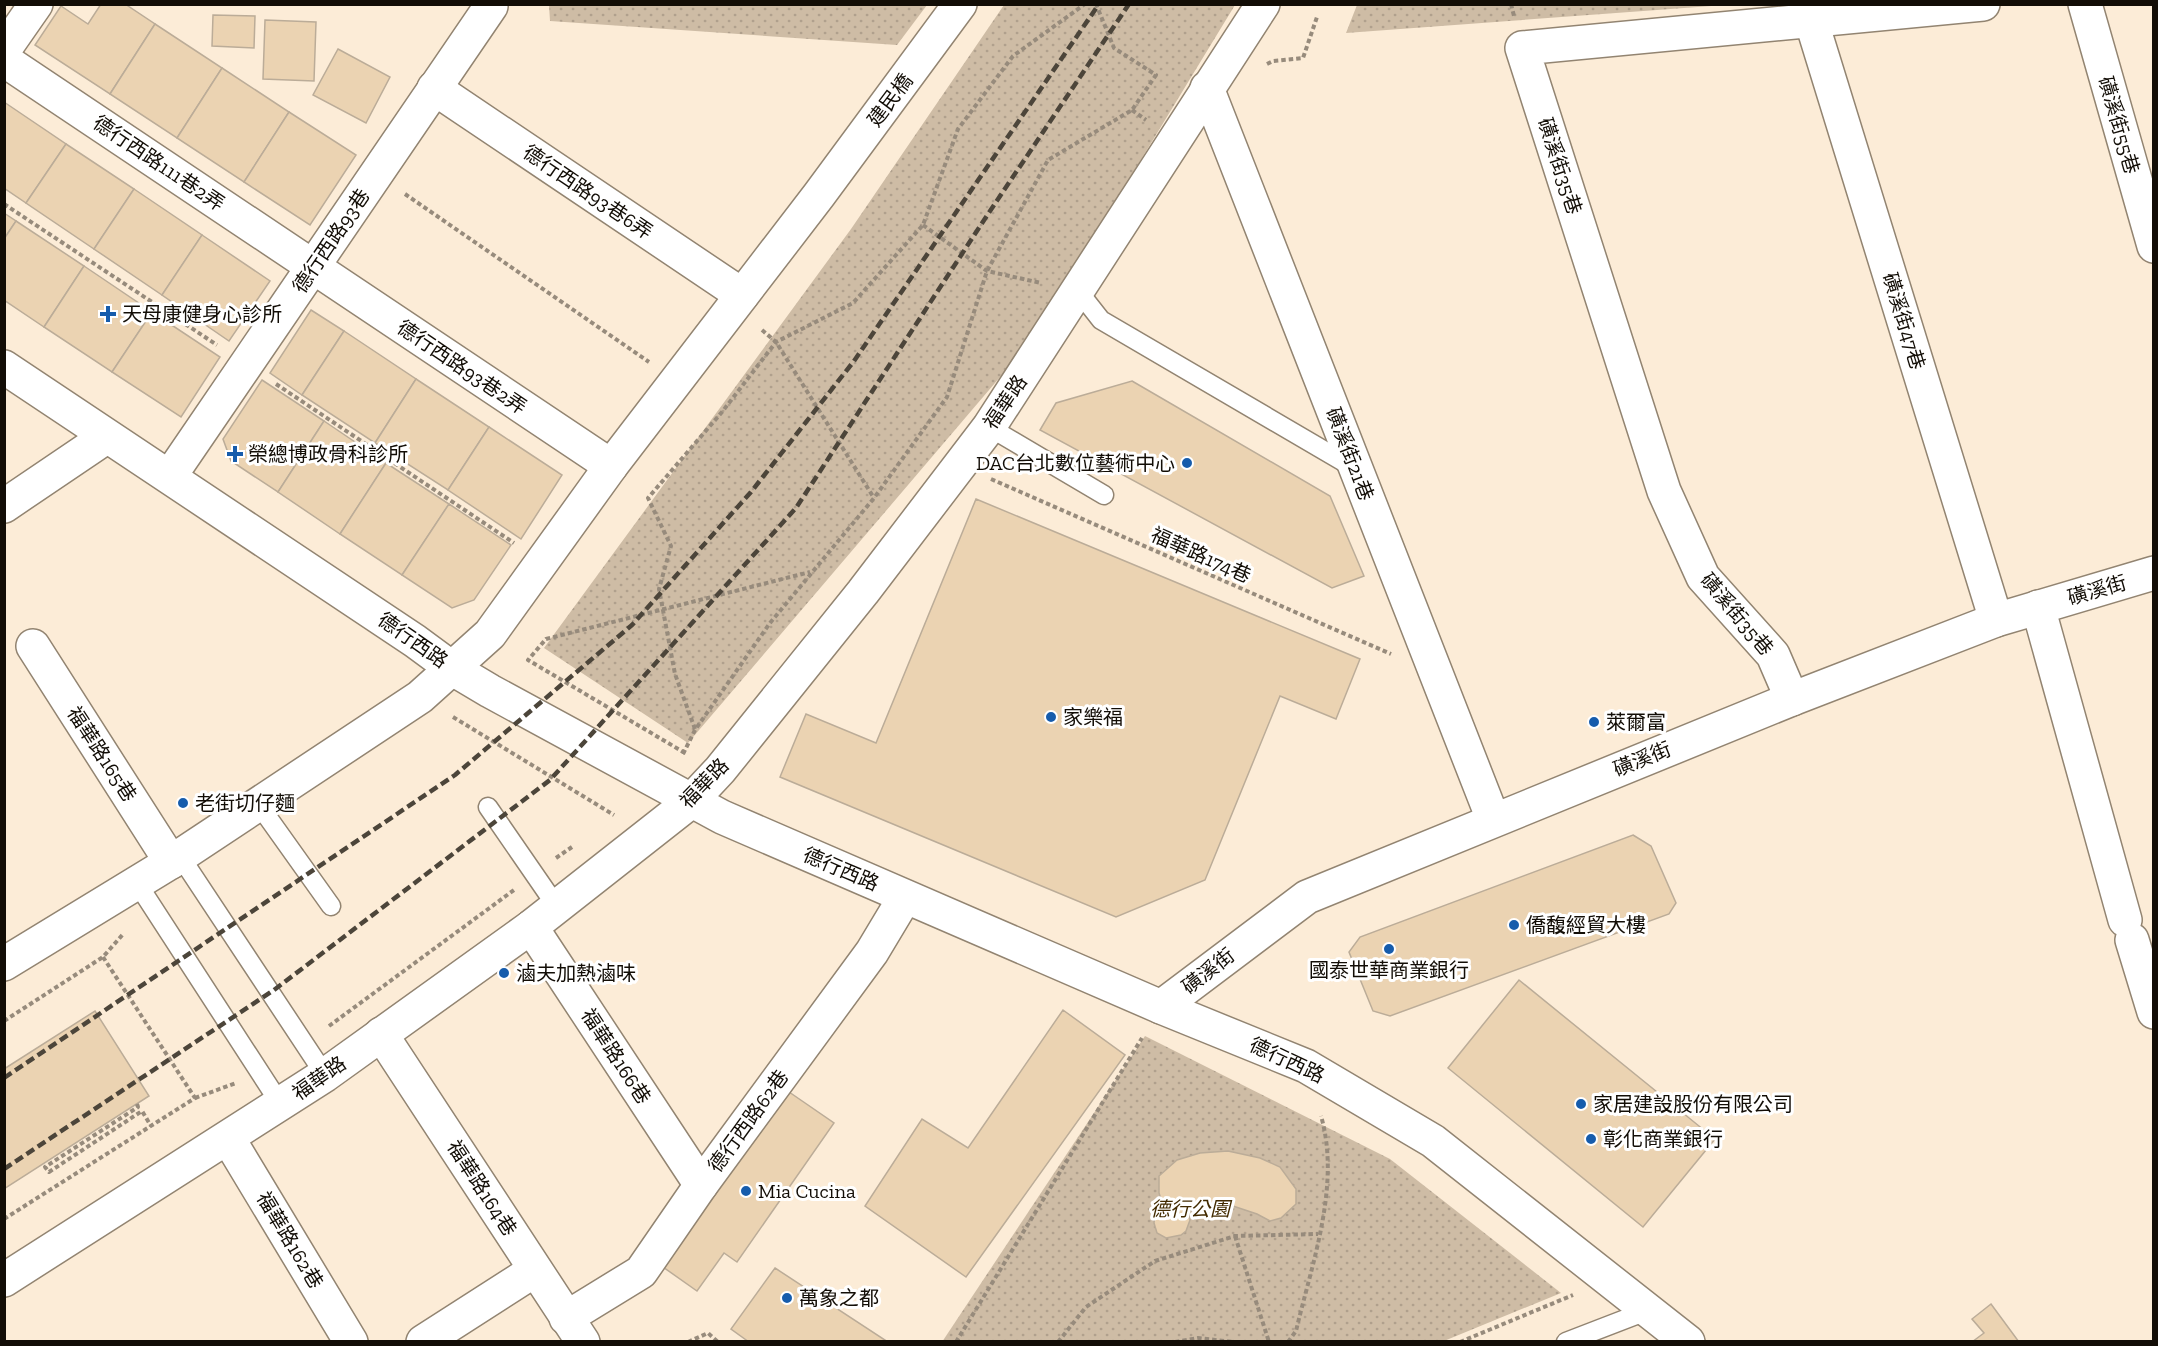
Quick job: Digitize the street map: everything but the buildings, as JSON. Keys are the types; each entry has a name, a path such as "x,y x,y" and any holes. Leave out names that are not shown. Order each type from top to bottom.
{"street":[{"path":"4,50 36,4"},
{"name":"建民橋","path":"742,295 960,4"},
{"name":"福華路","path":"4,1280 325,1075 531,927 690,802 720,770 856,601 989,427 1064,288 1207,88 1263,4"},
{"name":"磺溪街35巷","path":"1792,699 1773,655 1703,577 1664,492 1522,48 1983,4"},
{"name":"磺溪街55巷","path":"2085,4 2154,246"},
{"name":"德行西路93巷","path":"170,476 491,6"},
{"name":"磺溪街47巷","path":"1812,22 1996,620"},
{"name":"德行西路111巷2弄","path":"4,60 313,267"},
{"name":"德行西路93巷6弄","path":"434,88 742,295"},
{"name":"磺溪街21巷","path":"1207,88 1493,819"},
{"name":"德行西路93巷2弄","path":"313,267 611,466"},
{"path":"4,964 144,894 176,859 420,697 453,669 490,634 611,466 742,295"},
{"name":"德行西路","path":"4,367 416,641 453,669 690,802 1161,1007 1306,1066 1433,1141 1688,1341"},
{"path":"4,506 106,436"},
{"name":"磺溪街","path":"1161,1007 1301,899 1493,819 1996,620 2154,573"},
{"path":"2038,607 2154,1012"},
{"name":"福華路165巷","path":"33,646 176,859"},
{"name":"德行西路62巷","path":"575,1330 641,1272 701,1185 872,952 905,897"},
{"name":"福華路166巷","path":"531,927 701,1185"},
{"name":"福華路164巷","path":"381,1034 575,1330"},
{"name":"福華路162巷","path":"228,1138 351,1341"},
{"path":"423,1341 535,1270"}],"lane":[{"path":"1064,288 1101,320 1356,469"},
{"path":"989,427 1104,495"},
{"path":"259,805 331,906"},
{"path":"488,807 557,907"},
{"path":"176,859 325,1075"},
{"path":"144,894 281,1105"},
{"path":"1566,1341 1649,1310"}],"path":[{"path":"695,730 675,674 659,589 671,546 648,498 722,412 776,342 853,303 923,225 958,129 1013,56 1085,4"},
{"path":"811,571 546,639 528,660 685,753 695,730 811,571 874,498 947,397 987,271 1048,160 1132,110 1156,75 1114,48 1096,4"},
{"path":"1264,67 1273,61 1303,58 1317,17"},
{"path":"1132,110 1155,126"},
{"path":"376,174 676,381"},
{"path":"923,225 987,271 1025,282 1064,288"},
{"path":"762,330 776,342 874,498"},
{"name":"福華路174巷","path":"960,466 1413,664 1430,657"},
{"path":"444,722 454,716 614,815"},
{"path":"605,822 651,781"},
{"path":"549,864 577,843"},
{"path":"304,1044 520,885"},
{"path":"4,1021 103,957 144,894"},
{"path":"103,957 195,1098"},
{"path":"956,1341 1161,1007"},
{"path":"1288,1341 1296,1331 1328,1184 1328,1139 1306,1066"},
{"path":"4,1219 195,1098 261,1073"},
{"path":"136,1104 138,1107 45,1167 49,1172 142,1111 152,1126"},
{"path":"1058,1341 1086,1307 1155,1261 1235,1236 1318,1234"},
{"path":"1235,1236 1269,1341"},
{"path":"1460,1341 1611,1279"},
{"path":"688,1341 708,1333 718,1341"},
{"path":"1175,1341 1198,1338 1233,1341"}],"green space":[{"path":"549,4 927,5 897,45 550,21"},
{"path":"1357,4 1725,5 1346,33"},
{"path":"1004,5 1235,5 1030,342 688,743 544,648 851,229"},
{"name":"德行公園","path":"1145,1036 1390,1159 1561,1293 1444,1341 942,1342"}],"railway":[{"path":"4,1078 455,775 632,625 751,492 854,361 1099,4"},
{"path":"4,1169 274,990 550,780 796,508 988,214 1129,4"}],"place":[{"name":"天母康健身心診所","path":"108,314"},
{"name":"榮總博政骨科診所","path":"235,454"},
{"name":"DAC台北數位藝術中心","path":"1187,463"},
{"name":"家樂福","path":"1051,717"},
{"name":"萊爾富","path":"1594,722"},
{"name":"老街切仔麵","path":"183,803"},
{"name":"僑馥經貿大樓","path":"1514,925"},
{"name":"國泰世華商業銀行","path":"1389,949"},
{"name":"滷夫加熱滷味","path":"504,973"},
{"name":"家居建設股份有限公司","path":"1581,1104"},
{"name":"彰化商業銀行","path":"1591,1139"},
{"name":"Mia Cucina","path":"746,1191"},
{"name":"萬象之都","path":"787,1298"}]}
